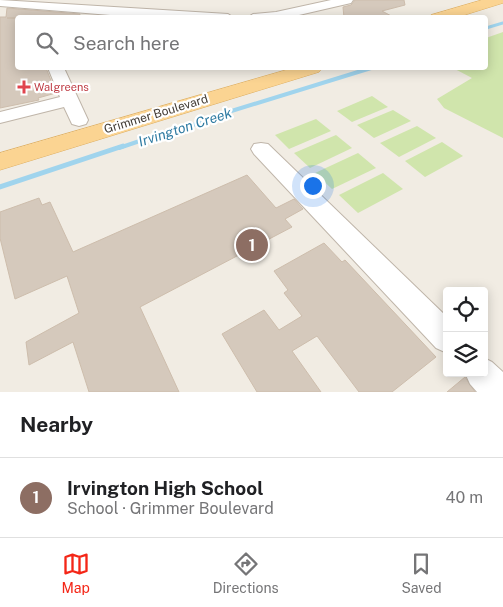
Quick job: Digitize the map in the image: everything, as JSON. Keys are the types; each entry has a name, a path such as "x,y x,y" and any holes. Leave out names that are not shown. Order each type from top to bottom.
{"main road":[{"path":"447,15 498,0"},
{"path":"488,15 503,10"},
{"name":"Grimmer Boulevard","path":"0,143 255,70"},
{"name":"Grimmer Boulevard","path":"0,162 305,70"}],"street":[{"path":"280,15 347,0"},
{"path":"0,2 27,2 152,15"},
{"path":"0,13 15,15"},
{"path":"57,70 79,120"},
{"path":"0,118 70,100"},
{"path":"0,110 19,105"},
{"path":"261,150 443,334"},
{"path":"485,377 500,392"}],"green space":[{"path":"503,32 503,138 444,108 437,99 472,78 457,70 488,70 488,37"},
{"path":"372,96 388,107 352,122 337,111"},
{"path":"393,110 411,121 374,138 357,125"},
{"path":"316,119 331,131 289,149 275,135"},
{"path":"417,126 436,138 399,157 380,143"},
{"path":"336,135 352,148 310,168 294,153"},
{"path":"442,142 463,156 425,177 405,161"},
{"path":"358,153 376,168 332,189 315,173"},
{"path":"383,173 403,189 358,213 339,195"}],"building":[{"path":"355,0 404,0 405,5 382,11 389,15 344,15 343,7 351,5"},
{"path":"7,8 80,14 15,15 15,70 47,70 56,93 38,98 39,100 0,108 0,17 6,17"},
{"path":"247,175 276,208 294,199 303,209 285,219 292,227 140,307 179,392 89,392 73,342 29,365 26,342 79,313 67,276 15,299 0,238 0,212 39,198 42,205 50,202 73,252"},
{"path":"324,243 342,262 345,260 436,357 392,392 359,392 317,336 292,351 321,392 257,392 222,334 264,310 279,330 302,316 284,293 288,290 274,271"},
{"path":"465,377 475,392 447,392"}],"waterway":[{"name":"Irvington Creek","path":"488,27 503,23"},
{"name":"Irvington Creek","path":"119,148 175,129 206,122 225,113 365,70"},
{"name":"Irvington Creek","path":"0,187 123,146"}],"place":[{"name":"Walgreens","path":"24,87"},
{"name":"Irvington High School","path":"252,245"}]}
